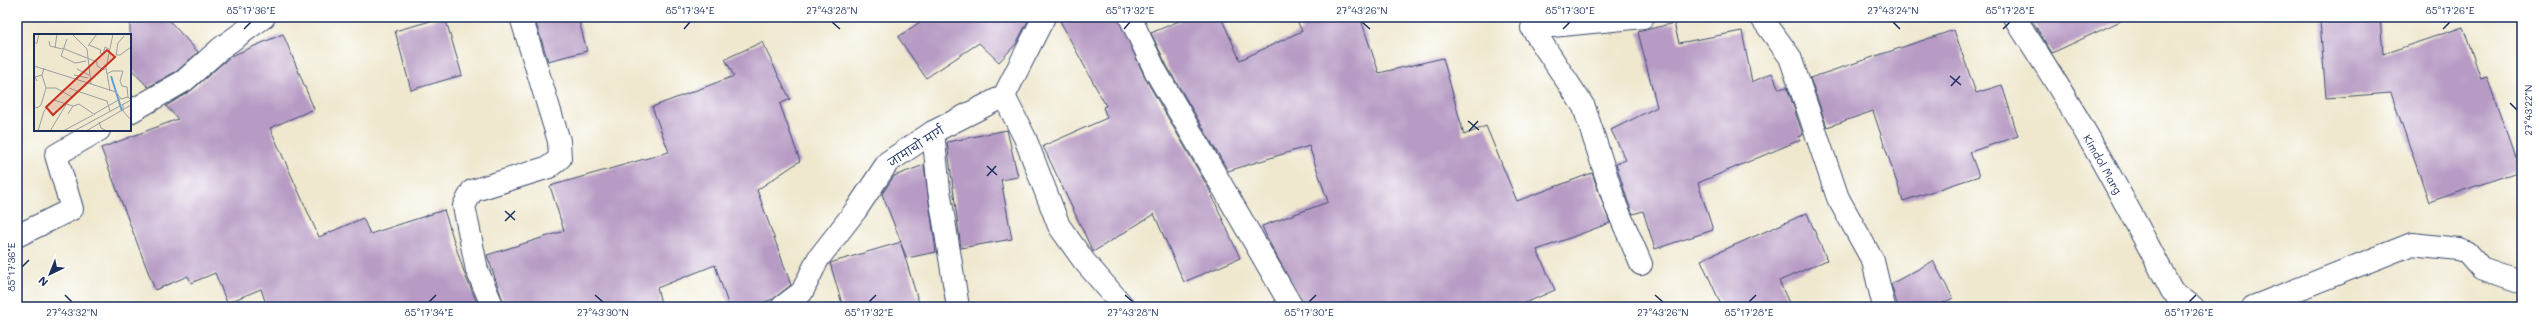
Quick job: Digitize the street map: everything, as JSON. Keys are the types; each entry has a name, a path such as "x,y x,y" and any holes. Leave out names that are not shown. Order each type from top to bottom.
{"street":[{"path":"131,111 184,81 221,48 264,17"},
{"path":"493,307 476,270 464,206 472,191 549,167 560,158 559,140 521,17"},
{"path":"1044,17 1004,96 1025,138 1059,226 1084,261 1124,307"},
{"path":"1130,17 1156,72 1292,307"},
{"path":"1529,22 1643,17"},
{"path":"1761,17 1790,57 1838,198 1873,261 1884,307"},
{"name":"Kimdol Marg","path":"2014,17 2056,80 2096,149 2172,291 2193,307"},
{"path":"1529,22 1584,107 1616,206 1641,264"},
{"name":"जामाचो मार्ग","path":"782,307 802,292 818,259 856,210 888,162 933,132 1004,96"},
{"path":"17,236 72,209 56,154 97,131"},
{"path":"933,132 939,190 958,307"},
{"path":"2253,307 2412,244 2459,249 2466,252 2481,268 2522,282"}],"building":[{"path":"130,17 166,17 198,52 177,71 148,87 131,69"},
{"path":"445,17 462,75 411,90 395,31"},
{"path":"534,17 578,17 587,51 548,61"},
{"path":"927,17 1030,17 1016,44 999,62 979,43 926,78 898,37"},
{"path":"1058,17 1118,17 1145,78 1209,189 1240,258 1184,282 1154,214 1093,252 1043,146 1107,118 1103,107 1106,106"},
{"path":"1188,17 1221,17 1240,60 1302,31 1295,17 1360,17 1379,73 1443,58 1464,135 1486,126 1517,201 1592,173 1610,223 1537,250 1555,290 1516,307 1304,307 1262,226 1328,202 1309,146 1228,171 1167,66 1151,33"},
{"path":"2030,17 2129,17 2052,53"},
{"path":"2380,17 2383,54 2463,27 2481,79 2487,77 2520,171 2429,202 2391,93 2326,98 2320,21"},
{"path":"1674,23 1679,43 1742,31 1752,82 1772,73 1779,89 1787,87 1803,135 1799,137 1800,140 1698,183 1713,230 1655,249 1643,211 1633,214 1628,202 1616,164 1626,160 1611,130 1657,107 1638,32"},
{"path":"1954,30 1976,93 2002,85 2018,136 1970,152 1979,176 1903,201 1873,111 1827,127 1810,78"},
{"path":"283,34 314,109 270,128 319,237 363,218 370,234 444,210 465,275 479,307 267,307 261,289 227,303 215,273 191,283 188,276 155,290 101,148 178,119 166,106 192,90 231,56"},
{"path":"762,42 790,99 780,104 800,161 757,190 791,285 773,299 750,307 729,307 715,265 657,288 662,307 505,307 487,255 564,231 550,186 669,152 652,107 734,76 725,59"},
{"path":"1007,130 1018,177 1001,180 1012,239 961,248 947,142"},
{"path":"924,165 936,252 907,258 901,244 920,307 843,307 830,263 901,242 882,194 894,176"},
{"path":"1807,213 1827,260 1779,281 1791,307 1722,307 1701,260"},
{"path":"1933,261 1953,298 1935,307 1898,307 1891,284"}]}
